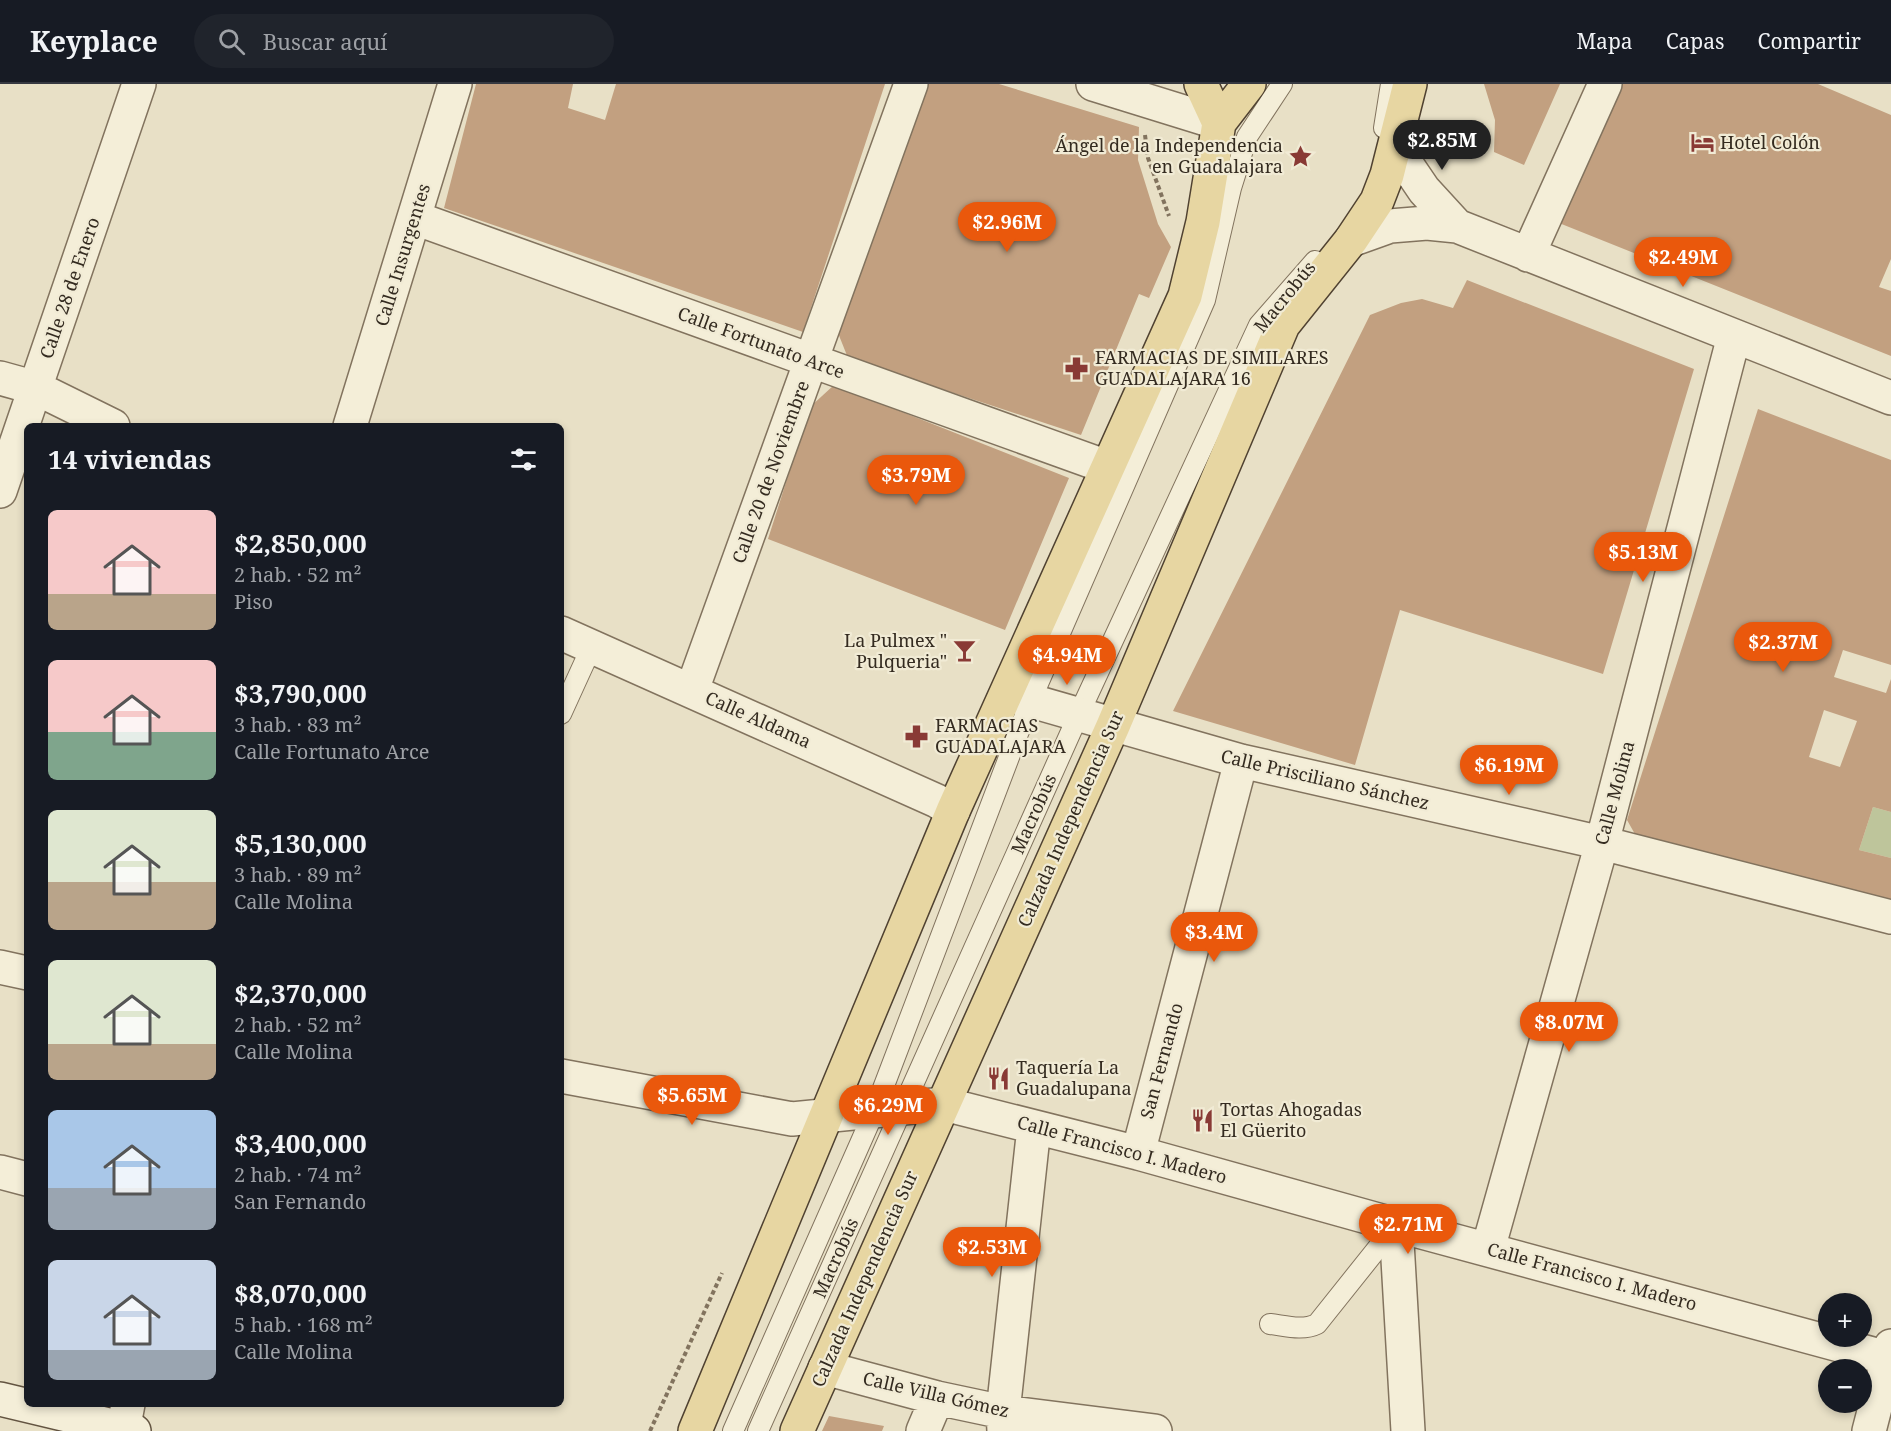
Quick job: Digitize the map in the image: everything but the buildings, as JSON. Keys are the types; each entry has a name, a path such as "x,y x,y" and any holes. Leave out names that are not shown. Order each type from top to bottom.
{"main road":[{"path":"1202,84 1219,123"},
{"path":"695,1431 953,811 1018,698 1107,466 1185,296 1203,222 1219,123 1249,84"},
{"name":"Calzada Independencia Sur","path":"797,1431 1113,726 1283,325 1351,240 1377,201 1387,175 1410,84"}],"street":[{"name":"Calle 28 de Enero","path":"0,491 139,84"},
{"name":"Calle Insurgentes","path":"351,423 455,84"},
{"name":"Calle 20 de Noviembre","path":"692,690 911,84"},
{"path":"1093,84 1219,123"},
{"path":"1528,255 1605,84"},
{"path":"1400,126 1405,162 1424,190 1457,226"},
{"name":"Calle Fortunato Arce","path":"415,218 1107,466"},
{"path":"1351,240 1390,226 1427,223 1457,226 1891,398"},
{"name":"Calle Molina","path":"1488,1249 1602,843 1734,336"},
{"path":"0,378 36,388 107,423"},
{"name":"Calle Aldama","path":"564,634 937,801 953,811"},
{"name":"Calle Prisciliano Sánchez","path":"1018,698 1241,761 1602,843 1891,917"},
{"name":"San Fernando","path":"1138,1152 1241,761"},
{"path":"0,968 24,972"},
{"name":"Calle Francisco I. Madero","path":"564,1077 792,1119 944,1104 1138,1152 1396,1225 1890,1354"},
{"path":"1003,1422 1034,1127"},
{"path":"0,1173 24,1178"},
{"path":"1396,1225 1408,1431"},
{"path":"1869,1431 1890,1354"},
{"name":"Calle Villa Gómez","path":"825,1368 937,1398 1003,1422 1155,1431"},
{"path":"923,1431 937,1398"},
{"path":"0,1399 24,1404"},
{"path":"41,1407 127,1424"}],"lane":[{"name":"Macrobús","path":"758,1431 889,1110 1018,698 1205,300 1231,188 1247,137 1282,84"},
{"name":"Macrobús","path":"733,1431 1078,716 1258,325 1346,223 1365,193 1379,148 1391,84"},
{"path":"564,707 592,646"},
{"path":"1270,1324 1302,1328 1317,1324 1396,1225"}],"green space":[{"path":"1873,807 1891,812 1891,858 1859,850"}],"place":[{"name":"Hotel Colón","path":"1702,143"},
{"name":"Ángel de la Independencia en Guadalajara","path":"1301,156"},
{"name":"FARMACIAS DE SIMILARES GUADALAJARA 16","path":"1077,368"},
{"name":"La Pulmex \" Pulqueria\"","path":"965,651"},
{"name":"FARMACIAS GUADALAJARA","path":"917,736"},
{"name":"Taquería La Guadalupana","path":"998,1078"},
{"name":"Tortas Ahogadas El Güerito","path":"1202,1120"}]}
